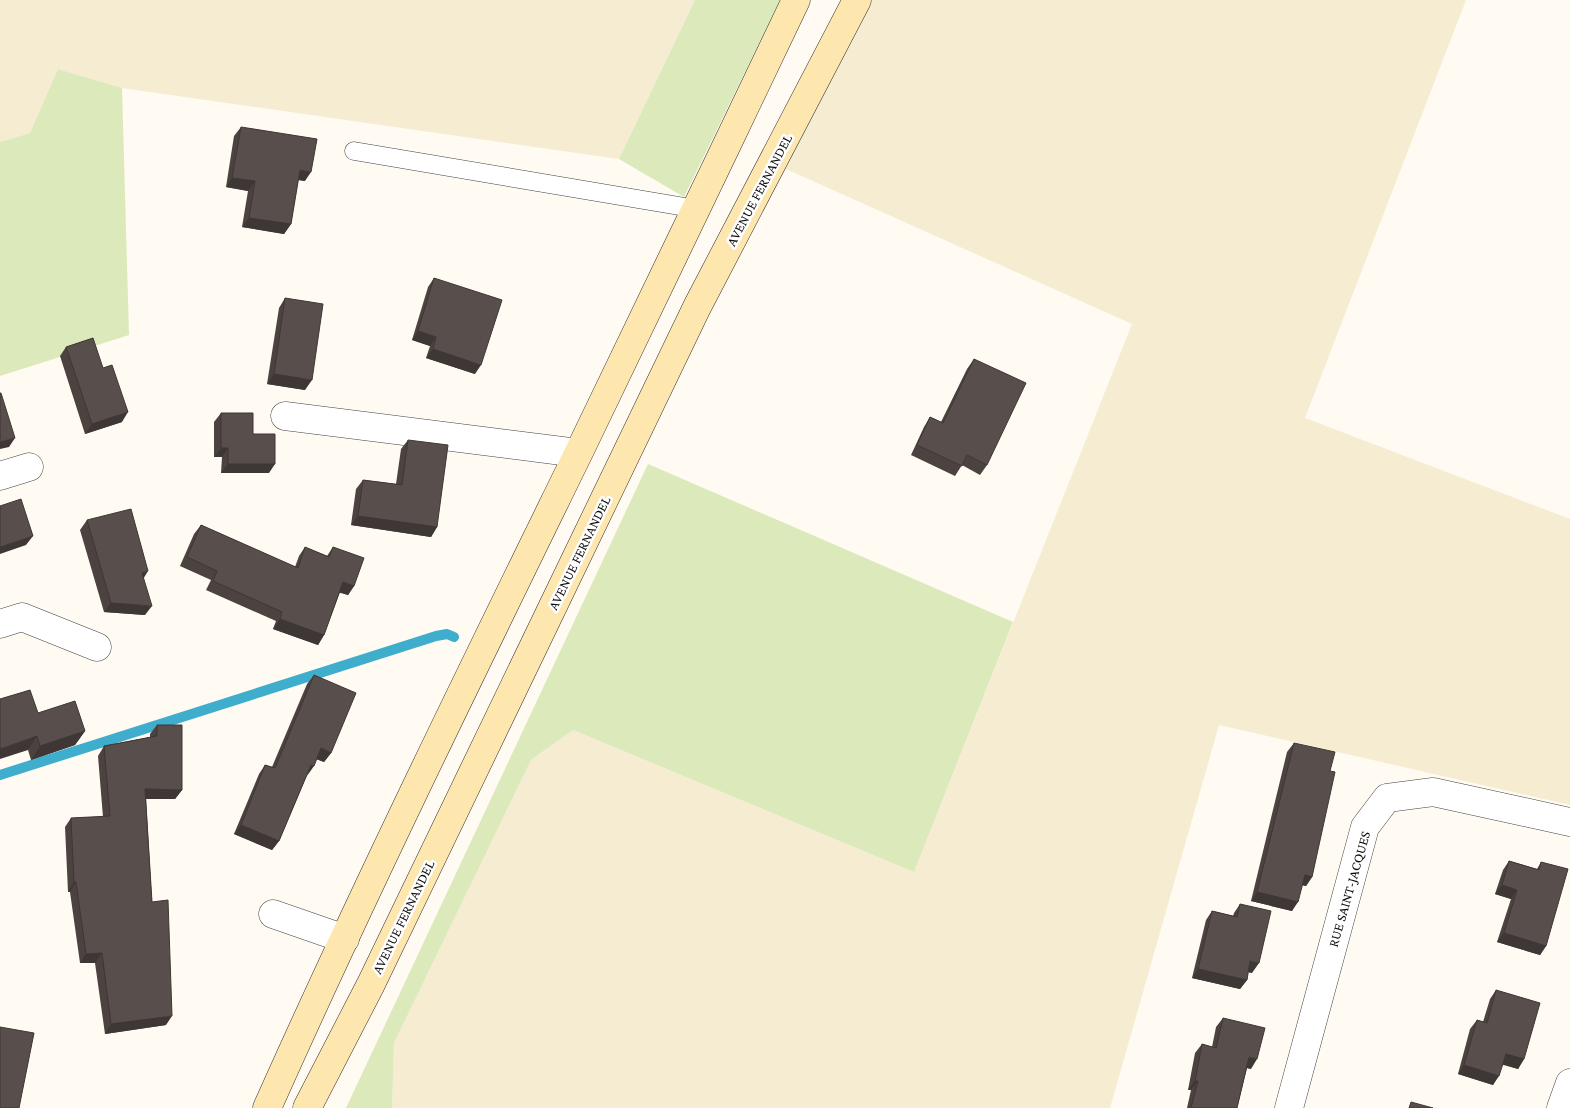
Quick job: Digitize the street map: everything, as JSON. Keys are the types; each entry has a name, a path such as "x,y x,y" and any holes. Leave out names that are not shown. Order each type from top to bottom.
{"main road":[{"path":"268,1108 345,939 497,617 697,209 796,0"},
{"name":"AVENUE FERNANDEL","path":"307,1108 375,976 697,307 857,0"}],"street":[{"path":"285,416 578,453"},
{"path":"0,476 28,467"},
{"path":"0,624 22,616 97,647"},
{"name":"RUE SAINT-JACQUES","path":"1289,1108 1365,827 1387,798 1433,792 1570,822"},
{"path":"273,914 345,939"},
{"path":"1560,1108 1570,1083"}],"lane":[{"path":"354,151 697,209"}],"shaded area":[{"path":"0,0 695,0 619,159 122,88 58,69 30,133 0,142"},
{"path":"867,0 1466,0 1305,418 1570,519 1570,805 1219,725 1110,1108 392,1108 394,1043 531,760 573,730 914,872 1132,324 786,169"}],"green space":[{"path":"695,0 780,0 684,197 619,159"},
{"path":"58,69 122,88 129,335 0,376 0,142 30,133"},
{"path":"648,464 1013,622 914,872 573,730 531,760 394,1043 392,1108 346,1108"}],"building":[{"path":"241,127 317,139 311,172 300,170 291,224 249,218 255,181 232,178"},
{"path":"434,278 502,300 481,365 433,349 436,337 418,331"},
{"path":"285,298 323,304 312,380 274,374"},
{"path":"93,338 103,368 112,365 128,412 92,424 66,347"},
{"path":"974,359 1026,383 987,465 967,455 962,466 917,445 930,417 943,423"},
{"path":"0,393 15,438 0,442"},
{"path":"221,413 253,413 253,434 275,434 275,464 228,464 228,448 221,448"},
{"path":"408,440 448,445 437,527 358,516 363,480 402,485"},
{"path":"21,499 33,536 0,547 0,506"},
{"path":"131,509 148,571 142,573 152,606 111,603 87,520"},
{"path":"201,525 298,568 305,547 329,557 333,547 364,558 354,586 343,582 324,635 280,619 282,612 213,581 217,571 187,557"},
{"path":"314,675 356,693 331,753 321,748 314,766 311,765 279,841 241,825 265,765 275,768"},
{"path":"30,690 38,713 75,701 85,731 40,746 37,736 0,749 0,699"},
{"path":"157,725 182,725 182,790 145,789 152,902 168,900 172,1016 111,1024 102,953 86,954 76,882 74,882 71,818 110,816 104,746 157,736"},
{"path":"1294,743 1335,752 1330,771 1335,772 1312,877 1305,875 1298,902 1257,892"},
{"path":"1509,861 1539,870 1541,862 1568,869 1546,946 1504,933 1517,890 1502,885"},
{"path":"1240,904 1271,911 1259,963 1250,961 1247,980 1198,969 1212,911 1237,917"},
{"path":"1496,990 1540,1003 1524,1059 1506,1054 1499,1076 1464,1065 1477,1020 1487,1023"},
{"path":"1223,1018 1265,1028 1257,1059 1249,1057 1237,1108 1191,1108 1198,1081 1195,1081 1202,1044 1216,1048"},
{"path":"0,1027 34,1033 19,1108 0,1108"},
{"path":"1411,1102 1433,1108 1409,1108"}],"waterway":[{"path":"0,775 436,636 447,634 454,637"}]}
